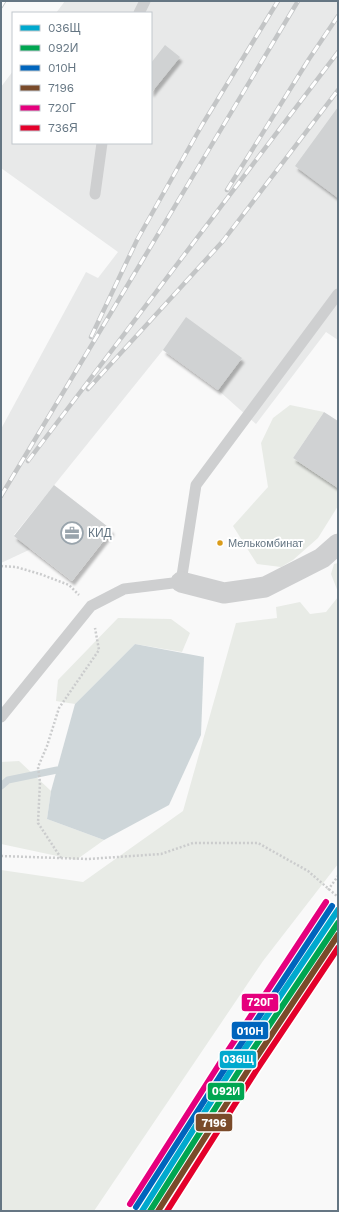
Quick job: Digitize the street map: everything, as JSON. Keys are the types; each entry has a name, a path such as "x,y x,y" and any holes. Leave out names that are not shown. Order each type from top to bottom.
{"street":[{"path":"181,582 224,593 265,587 322,558 338,544"}],"lane":[{"path":"140,12 145,1"},
{"path":"95,194 102,144"},
{"path":"1,717 91,606 124,589 181,582 196,485 338,294"}],"path":[{"path":"38,768 40,782 38,823 62,858"},
{"path":"1,856 88,859 161,854 193,843 258,843 308,871 328,890 338,897"},
{"path":"328,890 338,876"}],"shaded area":[{"path":"65,1 338,1 338,340 326,332 256,424 218,390 163,350 14,535 31,549 1,563 1,429 86,272 98,278 118,252 1,168 1,87 12,72 12,144 152,144 152,12 57,12"},
{"path":"290,405 324,412 293,458 338,488 338,506 318,538 293,560 281,567 257,564 233,526 268,487 261,443 273,418"},
{"path":"338,563 338,592 331,574 334,564"},
{"path":"338,597 338,864 263,961 94,1211 1,1211 1,870 83,882 183,811 236,623 277,618 276,607 300,602 310,614 326,612"},
{"path":"118,618 171,619 190,633 182,652 135,644 75,704 56,701 58,680"},
{"path":"135,644 204,657 201,735 169,805 104,840 47,819 51,791 75,704"},
{"path":"19,761 51,791 47,819 104,840 76,860 1,844 1,762"}],"building":[{"path":"165,45 180,57 152,92 152,62"},
{"path":"338,107 338,198 295,166"},
{"path":"186,317 242,358 218,390 163,350"},
{"path":"324,412 338,421 338,488 293,458"},
{"path":"54,485 112,530 72,581 14,536"}],"waterway":[{"path":"1,786 8,780 57,770"}],"railway":[{"path":"1,6 4,1"},
{"path":"91,337 137,240 202,125 278,1"},
{"path":"1,496 298,1"},
{"path":"227,190 309,59 338,16"},
{"path":"28,461 338,52"},
{"path":"88,389 223,241 338,90"}],"transit line":[{"name":"720Г","path":"130,1204 227,1052 326,902"},
{"name":"010Н","path":"136,1207 332,906"},
{"name":"036Щ","path":"142,1211 238,1059 338,910"},
{"name":"092И","path":"150,1211 244,1063 338,923"},
{"name":"7196","path":"158,1211 250,1067 338,935"},
{"name":"736Я","path":"167,1211 256,1071 338,948"}],"place":[{"name":"КИД","path":"72,533"},
{"name":"Мелькомбинат","path":"220,543"}]}
